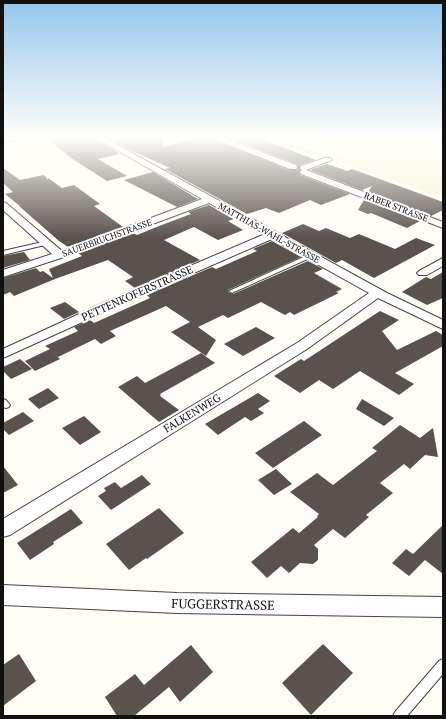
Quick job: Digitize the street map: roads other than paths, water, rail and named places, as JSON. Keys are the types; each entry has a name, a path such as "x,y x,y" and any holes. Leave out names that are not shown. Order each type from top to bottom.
{"street":[{"name":"MATTHIAS-WAHL-STRASSE","path":"157,171 378,293 443,325"},
{"name":"RABER STRASSE","path":"305,171 443,225"},
{"name":"SAUERBRUCHSTRASSE","path":"3,274 60,255 209,200"},
{"path":"3,205 60,255"},
{"name":"PETTENKOFERSTRASSE","path":"3,354 118,301 272,235"},
{"path":"423,273 443,261"},
{"name":"FALKENWEG","path":"3,529 302,346 378,293"},
{"name":"FUGGERSTRASSE","path":"3,595 177,603 443,607"}],"lane":[{"path":"3,252 47,243"},
{"path":"232,290 310,256"},
{"path":"398,716 443,665"}]}
